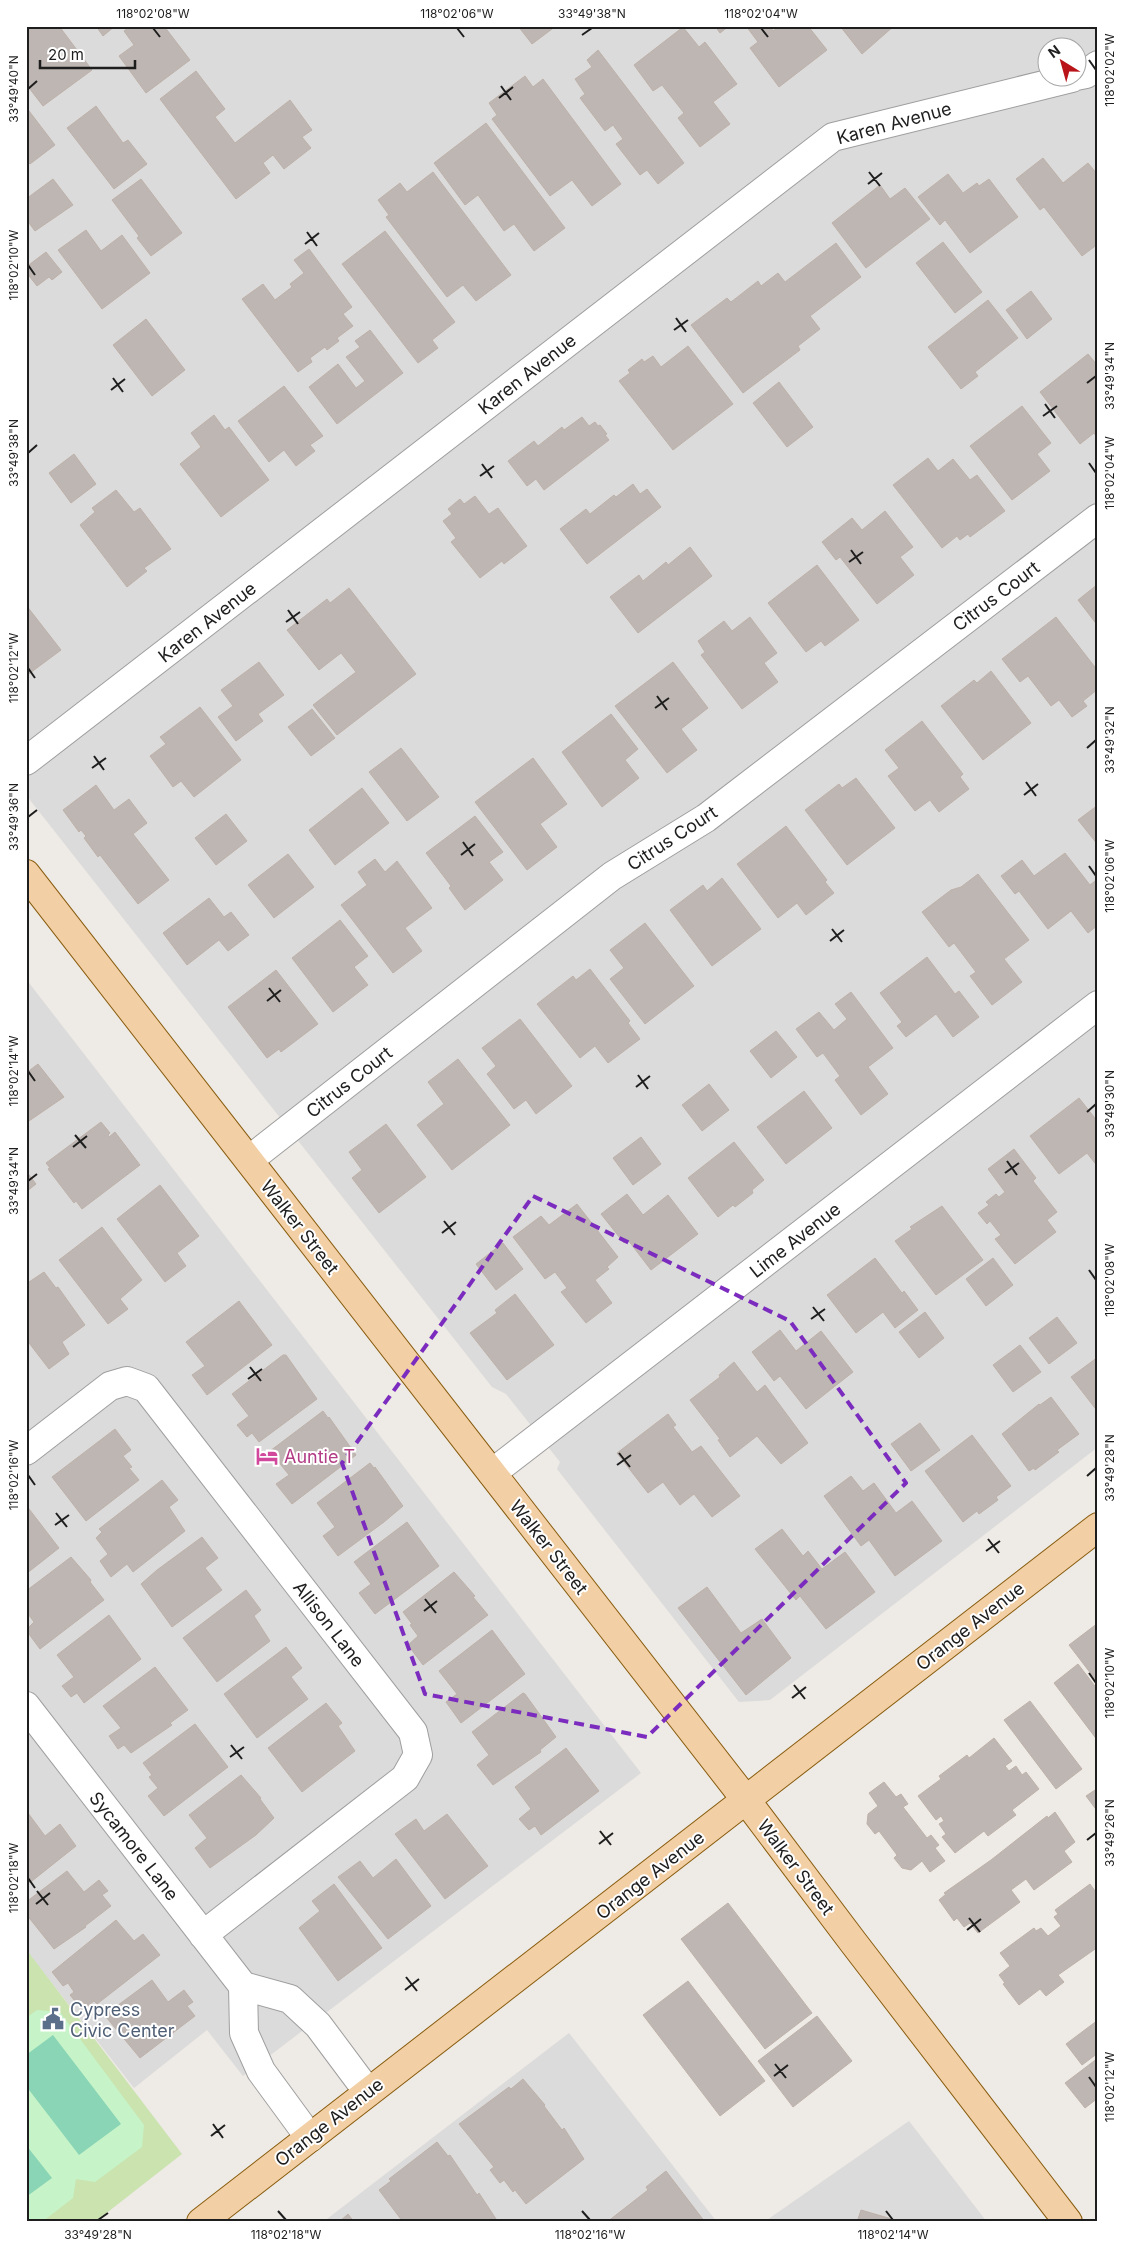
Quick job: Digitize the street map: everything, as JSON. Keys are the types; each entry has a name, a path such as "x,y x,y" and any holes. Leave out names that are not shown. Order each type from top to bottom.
{"main road":[{"name":"Walker Street","path":"26,874 746,1800 852,1942 1068,2222"},
{"name":"Orange Avenue","path":"201,2222 1098,1527"}],"street":[{"path":"1086,74 1098,65"},
{"name":"Karen Avenue","path":"26,761 832,137 1036,87"},
{"name":"Citrus Court","path":"248,1160 612,876 706,818 1098,518"},
{"name":"Lime Avenue","path":"492,1473 1098,1005"},
{"name":"Allison Lane","path":"26,1450 110,1386 127,1381 146,1388 413,1732 418,1755 405,1778 203,1935"},
{"name":"Sycamore Lane","path":"26,1706 243,1986"},
{"path":"310,2138 261,2071 244,2033 243,1986 290,1999 318,2025 368,2092"}],"highlighted area":[{"path":"533,1196 790,1321 906,1483 647,1737 425,1694 342,1463"}],"shaded area":[{"path":"26,26 1098,26 1098,1447 770,1700 739,1702 557,1469 560,1462 506,1394 492,1387 26,795"},
{"path":"26,979 641,1773 243,2076 207,2030 134,2088 26,1950"},
{"path":"569,2033 717,2222 323,2222"},
{"path":"909,2121 987,2222 764,2222"}],"green space":[{"name":"Cypress Civic Center","path":"26,1949 182,2154 95,2222 26,2222"},
{"name":"Cypress Civic Center","path":"37,2010 60,2012 144,2125 142,2147 95,2182 76,2179 73,2198 42,2222 26,2222 26,2018"},
{"path":"53,2035 121,2124 79,2155 26,2086 26,2055"},
{"path":"26,2145 52,2178 26,2197"}],"building":[{"path":"26,26 59,26 92,70 43,106 26,84"},
{"path":"96,26 115,26 103,36"},
{"path":"130,26 164,26 190,60 146,93 119,56 134,45 124,31"},
{"path":"518,26 556,26 532,44"},
{"path":"715,26 729,26 720,33"},
{"path":"746,26 770,26 773,31 779,26 808,26 827,50 779,87 750,48 758,42"},
{"path":"840,26 894,26 862,54"},
{"path":"683,27 699,47 705,42 737,84 713,102 730,124 700,147 678,118 684,113 662,85 653,91 634,65"},
{"path":"598,50 684,163 658,184 647,170 640,175 616,144 623,139 613,125 605,131 580,98 585,94 575,79 592,67 587,60"},
{"path":"196,71 225,109 215,117 235,143 290,100 312,130 302,137 311,148 284,169 273,155 263,163 270,173 236,199 160,99"},
{"path":"525,76 533,87 543,79 621,184 592,206 572,180 550,196 492,119 497,115 489,103"},
{"path":"96,106 123,143 128,140 147,164 114,189 67,128"},
{"path":"26,107 55,145 30,164 26,160"},
{"path":"486,123 565,228 534,251 514,224 504,231 478,195 465,205 434,163"},
{"path":"1043,158 1063,183 1088,163 1098,175 1098,244 1082,256 1044,207 1040,210 1016,179"},
{"path":"433,172 511,275 476,301 463,285 447,297 386,217 389,215 378,200 400,183 407,192"},
{"path":"948,174 963,193 977,183 979,186 989,179 1018,217 970,253 945,220 940,225 918,197"},
{"path":"53,179 73,205 35,231 26,219 26,204 29,202 26,199"},
{"path":"141,179 182,233 151,256 137,238 139,236 112,200"},
{"path":"880,185 890,199 905,188 930,219 866,268 832,223"},
{"path":"86,230 101,251 122,235 150,273 102,309 58,250"},
{"path":"385,231 455,322 432,340 438,348 418,363 342,264"},
{"path":"943,242 982,292 955,313 916,263"},
{"path":"836,243 861,277 810,316 820,329 798,346 800,350 743,393 691,325 727,298 731,302 758,281 761,286 778,273 785,282"},
{"path":"309,249 352,307 343,314 353,326 337,338 339,341 327,350 325,347 310,358 312,362 298,372 242,299 263,284 275,300 292,287 290,284 304,273 294,260"},
{"path":"46,252 62,272 52,280 49,277 37,286 26,272 26,267"},
{"path":"1031,291 1052,319 1027,339 1006,310"},
{"path":"988,300 1018,338 975,372 978,376 961,389 928,347"},
{"path":"146,319 185,370 152,396 113,345"},
{"path":"370,330 403,373 337,424 309,387 338,364 356,388 365,381 346,357 360,347 355,341"},
{"path":"688,346 733,404 673,450 619,381 630,373 628,370 642,359 644,362 653,356 661,367"},
{"path":"1088,354 1098,366 1098,435 1096,436 1094,433 1080,444 1040,392"},
{"path":"779,382 813,427 787,447 753,403"},
{"path":"284,386 323,436 310,445 315,451 296,466 284,450 269,462 238,421"},
{"path":"1022,406 1051,443 1037,454 1050,471 1012,500 970,446"},
{"path":"214,415 225,430 229,427 269,480 221,517 180,464 201,447 191,433"},
{"path":"582,417 589,426 595,422 598,426 600,425 609,440 544,490 536,479 527,486 508,461 534,441 538,446 562,427 564,430"},
{"path":"74,454 96,484 71,503 49,473"},
{"path":"928,458 938,471 953,459 970,480 977,475 1005,511 970,537 968,534 960,540 957,536 942,548 893,485"},
{"path":"633,484 640,494 647,489 661,507 587,564 560,529 586,509 590,514 614,495 616,497"},
{"path":"116,490 134,512 140,508 171,549 144,568 147,571 127,587 80,525 95,512 92,508"},
{"path":"475,496 489,514 498,508 527,546 504,564 502,561 480,578 451,542 456,538 443,521 452,514 448,509 460,499 464,504"},
{"path":"885,511 913,547 900,557 914,575 877,604 840,557 836,560 822,542 852,518 862,530"},
{"path":"690,547 712,576 638,633 610,597 639,575 643,581 666,562 668,565"},
{"path":"817,565 859,620 825,646 821,641 806,652 768,603"},
{"path":"1098,584 1098,626 1078,600"},
{"path":"349,588 416,674 337,735 313,705 356,672 341,653 319,670 287,630 327,599 330,603"},
{"path":"26,605 61,650 26,676"},
{"path":"750,617 777,653 764,663 778,682 742,709 701,655 705,652 698,641 724,621 732,631"},
{"path":"1056,617 1098,671 1098,689 1083,701 1087,706 1072,717 1059,700 1051,706 1028,676 1020,682 1002,659"},
{"path":"259,662 284,695 258,714 263,721 236,741 218,717 233,706 221,690"},
{"path":"673,662 708,708 681,729 697,750 667,773 615,706"},
{"path":"991,671 1031,723 983,760 941,706 974,680 977,683"},
{"path":"200,707 241,760 194,797 181,781 173,787 150,756 166,744 160,737"},
{"path":"312,709 335,738 311,756 288,727"},
{"path":"611,714 638,749 625,760 639,778 602,807 562,752"},
{"path":"922,721 963,774 960,777 969,789 939,812 930,800 915,811 888,776 899,768 885,750"},
{"path":"401,748 439,797 407,821 369,772"},
{"path":"533,758 567,804 540,824 557,847 527,870 475,802"},
{"path":"856,778 895,828 847,865 805,810 839,784 842,788"},
{"path":"96,785 114,810 129,799 147,823 133,834 169,880 138,904 100,855 98,857 84,838 86,836 81,830 79,832 63,810"},
{"path":"362,788 389,823 335,865 309,830"},
{"path":"1098,805 1098,845 1078,820"},
{"path":"226,814 247,841 216,865 195,838"},
{"path":"475,816 503,852 489,862 503,880 465,910 449,888 451,886 426,853"},
{"path":"786,826 827,880 825,882 834,893 806,915 797,903 778,918 737,864"},
{"path":"1065,853 1090,885 1095,881 1098,884 1098,925 1088,933 1071,911 1048,929 1019,891 1015,894 1001,876 1022,860 1034,876"},
{"path":"288,854 314,887 274,918 248,885"},
{"path":"375,859 385,872 397,861 432,908 405,928 422,951 393,973 341,905 367,885 358,872"},
{"path":"978,874 1029,940 1004,959 1022,982 992,1005 970,976 976,972 954,943 949,947 922,912 951,890 961,887"},
{"path":"722,878 761,929 712,966 670,910 703,885 707,891"},
{"path":"209,898 224,917 231,912 249,935 228,951 219,940 187,965 163,933"},
{"path":"340,920 368,956 354,967 368,985 333,1012 292,958"},
{"path":"645,923 694,986 645,1024 610,979 624,968 610,950"},
{"path":"927,957 955,994 959,991 979,1017 953,1037 936,1014 906,1037 897,1026 902,1022 880,993"},
{"path":"590,969 630,1021 628,1023 640,1039 608,1063 595,1046 580,1058 537,1004 573,976 576,980"},
{"path":"276,970 318,1024 281,1052 279,1049 267,1058 228,1007"},
{"path":"851,992 893,1048 868,1067 888,1094 861,1115 835,1080 840,1076 823,1053 817,1057 796,1029 819,1012 834,1030 847,1019 835,1004"},
{"path":"520,1019 572,1086 536,1114 526,1100 514,1109 487,1074 496,1066 482,1048"},
{"path":"776,1031 797,1057 771,1078 750,1051"},
{"path":"458,1059 510,1125 452,1170 417,1125 444,1104 428,1082"},
{"path":"38,1064 64,1097 26,1123 26,1073"},
{"path":"709,1084 729,1110 702,1131 682,1105"},
{"path":"804,1091 832,1128 786,1164 757,1127"},
{"path":"1079,1098 1098,1122 1098,1167 1087,1153 1059,1174 1030,1136"},
{"path":"101,1122 110,1133 109,1137 115,1132 140,1165 82,1209 76,1201 74,1203 48,1169 50,1168 46,1163"},
{"path":"386,1124 426,1177 379,1213 352,1178 362,1170 349,1152"},
{"path":"641,1137 661,1164 633,1185 613,1158"},
{"path":"734,1142 764,1180 752,1190 753,1193 718,1217 688,1178"},
{"path":"1014,1149 1036,1178 1033,1181 1057,1212 1047,1220 1056,1232 1015,1264 995,1239 1001,1235 990,1221 987,1224 978,1213 989,1205 986,1202 996,1194 999,1197 1005,1192 988,1169"},
{"path":"26,1171 36,1184 26,1192"},
{"path":"160,1185 199,1236 177,1253 186,1266 165,1282 117,1219"},
{"path":"627,1194 643,1215 668,1195 698,1234 651,1270 628,1240 624,1243 601,1214"},
{"path":"577,1204 618,1257 607,1267 609,1269 595,1280 612,1303 586,1323 561,1292 567,1288 555,1272 545,1279 513,1237 541,1216 549,1225"},
{"path":"942,1206 983,1260 936,1295 895,1241 912,1229 910,1227"},
{"path":"102,1227 142,1280 120,1299 128,1309 108,1324 59,1260"},
{"path":"503,1243 523,1269 496,1290 476,1264"},
{"path":"875,1258 918,1310 895,1328 883,1312 856,1333 827,1295"},
{"path":"993,1258 1013,1285 986,1306 966,1279"},
{"path":"44,1272 56,1288 58,1287 85,1325 62,1342 69,1354 49,1369 26,1339 26,1284"},
{"path":"515,1294 554,1345 507,1380 470,1333 497,1313 495,1310"},
{"path":"239,1301 272,1345 207,1395 192,1375 205,1366 186,1342"},
{"path":"925,1312 944,1338 919,1358 899,1332"},
{"path":"1057,1317 1077,1343 1049,1364 1029,1338"},
{"path":"780,1330 796,1351 821,1331 853,1372 806,1409 780,1376 774,1381 752,1352"},
{"path":"1020,1345 1041,1372 1013,1392 993,1365"},
{"path":"283,1355 286,1355 317,1399 259,1442 252,1433 247,1437 237,1425 249,1416 232,1394"},
{"path":"1098,1357 1098,1412 1071,1377"},
{"path":"734,1362 757,1392 765,1385 808,1443 781,1464 757,1436 730,1457 718,1440 720,1439 690,1400 720,1377 719,1375"},
{"path":"1051,1397 1079,1434 1057,1450 1059,1452 1035,1470 1034,1468 1029,1471 1002,1434 1039,1404"},
{"path":"323,1411 356,1455 292,1504 276,1484 289,1475 270,1451"},
{"path":"668,1414 676,1425 673,1427 692,1452 701,1446 740,1496 712,1517 694,1494 680,1505 663,1482 648,1493 617,1453"},
{"path":"920,1423 940,1450 911,1471 891,1444"},
{"path":"115,1429 131,1450 123,1456 132,1467 129,1468 139,1480 86,1521 52,1477"},
{"path":"972,1435 1011,1486 996,1497 998,1500 979,1514 977,1511 963,1522 925,1471"},
{"path":"370,1463 375,1467 403,1506 338,1556 323,1536 335,1527 317,1503"},
{"path":"851,1476 863,1491 874,1483 896,1513 912,1501 942,1541 895,1576 869,1540 861,1546 824,1496"},
{"path":"162,1480 178,1500 169,1507 185,1531 133,1572 127,1564 111,1577 100,1561 108,1554 96,1538 102,1532 99,1529"},
{"path":"26,1505 59,1548 26,1574"},
{"path":"407,1522 439,1566 375,1614 359,1593 371,1584 354,1562"},
{"path":"782,1529 803,1556 808,1551 822,1569 845,1552 875,1592 826,1629 800,1596 796,1600 755,1549"},
{"path":"202,1537 218,1558 205,1568 222,1590 172,1627 141,1584"},
{"path":"71,1557 91,1580 90,1582 104,1600 40,1649 26,1630 34,1622 26,1611 28,1609 26,1591"},
{"path":"454,1572 475,1596 473,1597 488,1615 423,1665 408,1645 418,1636 403,1612"},
{"path":"707,1587 741,1633 762,1619 791,1658 746,1695 678,1608"},
{"path":"246,1590 261,1610 254,1616 270,1641 217,1682 183,1638"},
{"path":"109,1615 141,1659 84,1703 77,1693 71,1697 62,1686 74,1677 57,1655"},
{"path":"1098,1623 1098,1683 1069,1645"},
{"path":"492,1630 525,1674 461,1723 446,1702 457,1694 439,1671"},
{"path":"286,1647 302,1668 291,1677 308,1699 257,1738 224,1694"},
{"path":"1078,1664 1098,1690 1098,1741 1054,1683"},
{"path":"155,1667 188,1710 170,1723 172,1725 131,1753 124,1745 118,1749 109,1736 121,1728 103,1706"},
{"path":"523,1693 556,1737 540,1750 541,1752 493,1785 477,1765 489,1755 472,1732"},
{"path":"1030,1701 1082,1769 1056,1789 1004,1720"},
{"path":"326,1703 342,1723 338,1726 355,1751 302,1792 268,1748"},
{"path":"195,1724 228,1767 164,1816 148,1796 158,1788 149,1777 152,1775 143,1763"},
{"path":"994,1738 1012,1761 1005,1766 1009,1771 1016,1766 1022,1775 1026,1772 1039,1789 1012,1810 1016,1815 988,1836 984,1831 955,1853 942,1837 946,1834 939,1824 944,1821 941,1816 936,1820 918,1796 941,1779 939,1776 967,1755 969,1758"},
{"path":"566,1748 599,1791 541,1835 535,1826 529,1830 519,1819 531,1809 515,1787"},
{"path":"241,1775 261,1798 274,1818 256,1835 210,1868 195,1848 207,1838 189,1815"},
{"path":"884,1782 896,1797 901,1794 908,1804 903,1807 927,1838 931,1835 939,1845 935,1848 945,1861 930,1872 922,1861 911,1870 902,1868 894,1858 897,1855 879,1831 875,1834 867,1824 868,1814 878,1806 869,1793"},
{"path":"1098,1788 1098,1812 1086,1796"},
{"path":"1055,1812 1075,1842 1064,1851 1072,1862 1034,1890 1026,1879 1011,1890 1020,1902 978,1933 970,1923 964,1927 957,1918 954,1921 939,1900 946,1894 944,1893"},
{"path":"28,1813 45,1836 60,1824 76,1846 26,1884"},
{"path":"447,1814 488,1866 445,1899 395,1834 416,1819 424,1831"},
{"path":"396,1859 431,1906 388,1939 338,1877 360,1861 373,1878"},
{"path":"67,1871 84,1892 99,1880 108,1891 102,1895 111,1906 86,1927 54,1949 26,1914 26,1902"},
{"path":"334,1884 382,1948 338,1981 299,1928 320,1911 312,1901"},
{"path":"1090,1884 1098,1895 1098,1947 1058,1975 1064,1982 1046,1996 1040,1989 1019,2005 1003,1984 1005,1983 999,1975 1010,1966 1000,1953 1034,1928 1036,1931 1041,1928 1048,1936 1061,1926 1054,1917 1058,1914 1055,1910"},
{"path":"728,1903 812,2013 765,2049 681,1939"},
{"path":"116,1920 134,1941 143,1934 160,1955 97,2004 94,2001 82,2010 70,1995 74,1992 68,1983 63,1986 52,1972"},
{"path":"152,1980 168,2002 184,1990 193,2002 187,2006 195,2016 140,2058 106,2017 106,2014"},
{"path":"688,1981 765,2081 720,2116 643,2015"},
{"path":"817,2016 852,2061 793,2107 758,2061"},
{"path":"1098,2020 1098,2053 1082,2065 1066,2044"},
{"path":"1098,2058 1098,2098 1085,2108 1065,2083"},
{"path":"523,2079 545,2105 562,2130 564,2128 584,2159 526,2204 504,2180 500,2183 490,2170 494,2167 459,2124 509,2087 511,2089"},
{"path":"437,2142 448,2156 450,2155 477,2195 479,2193 498,2222 403,2222 379,2190 391,2181 389,2179"},
{"path":"666,2171 705,2222 607,2222 648,2190 646,2187"},
{"path":"861,2210 902,2222 857,2222"},
{"path":"348,2214 354,2222 339,2222"}],"place":[{"name":"Auntie T","path":"267,1456"},
{"name":"Cypress Civic Center","path":"53,2019"}]}
